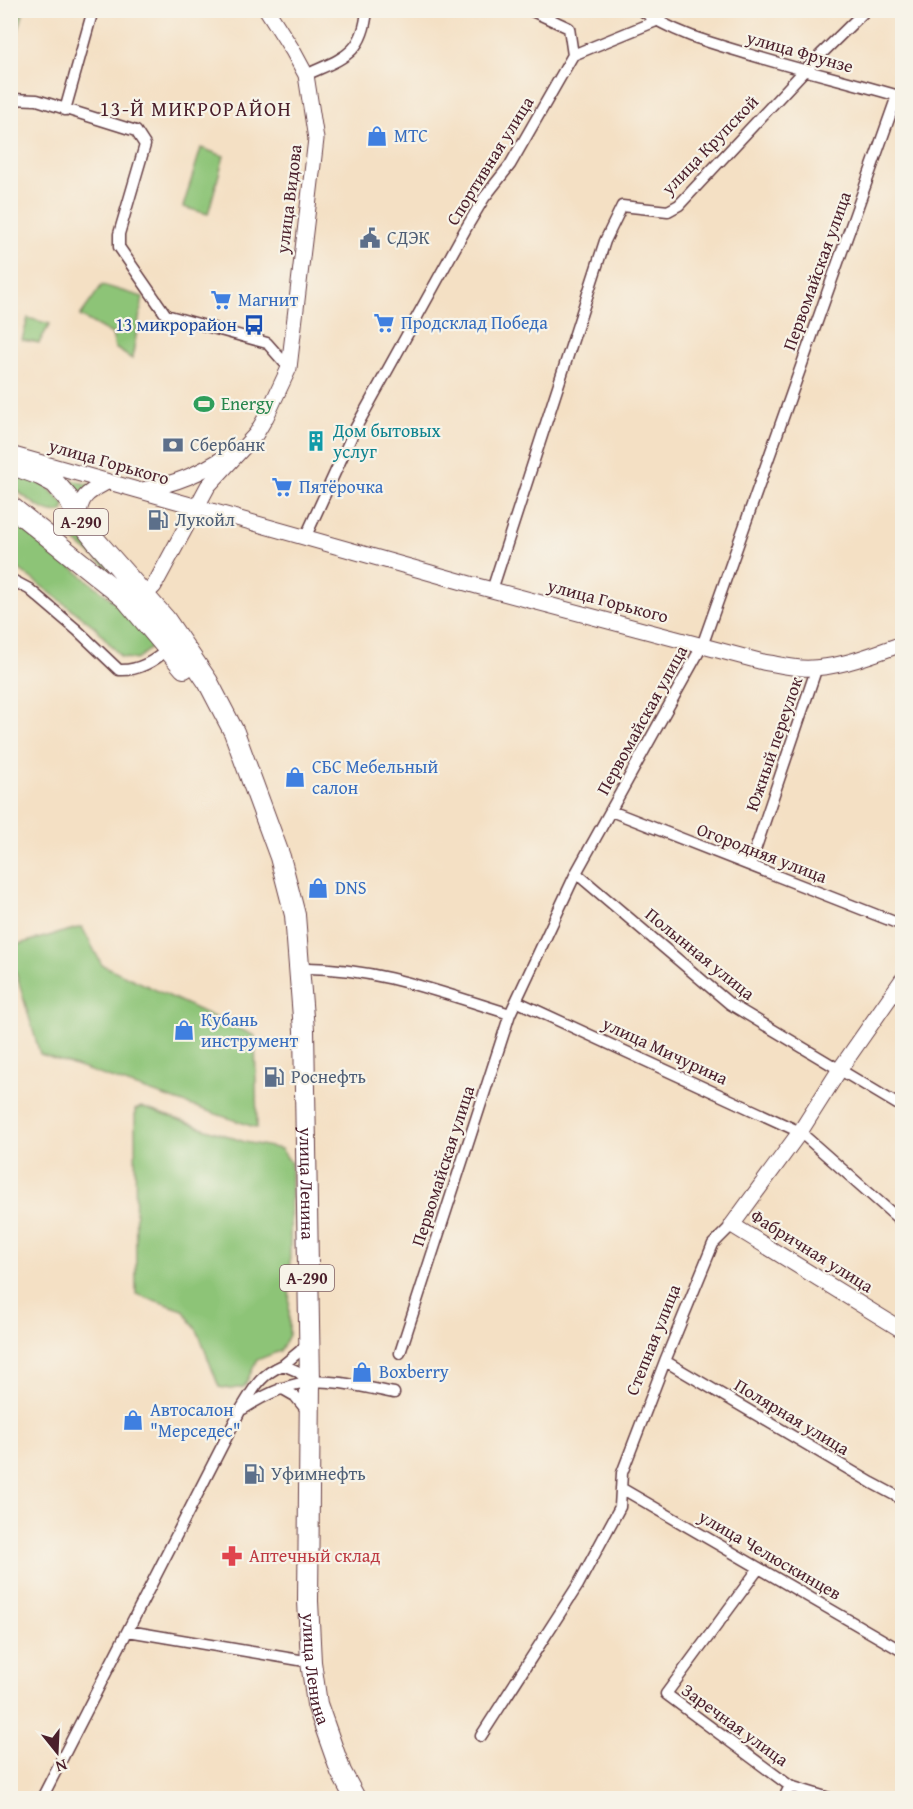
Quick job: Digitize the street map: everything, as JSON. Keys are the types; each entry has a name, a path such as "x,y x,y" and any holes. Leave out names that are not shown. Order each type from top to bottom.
{"highway":[{"name":"А-290","path":"10,464 55,483 68,498 78,518 139,602 169,648 225,716"},
{"name":"А-290","path":"10,506 126,599 139,602 165,619 208,682 225,716"},
{"name":"улица Ленина","path":"225,716 249,769 280,857 295,915 300,968 305,1106 310,1381 308,1602 311,1662 316,1704 341,1772 355,1798"}],"main road":[{"name":"улица Видова","path":"193,506 208,486 256,434 289,368 316,139 306,75 267,10"},
{"path":"138,491 164,486 200,473 248,443"},
{"name":"улица Горького","path":"10,454 492,590 763,662 817,668 855,661 903,644"},
{"path":"78,518 80,502 90,491 106,482"},
{"path":"10,496 53,528 122,590 134,595 139,602"},
{"path":"139,602 154,586 163,571 193,506"},
{"path":"139,602 173,531 193,506"},
{"path":"163,571 160,594 165,619"},
{"name":"Степная улица","path":"732,1225 800,1132 840,1069 902,984"},
{"name":"Фабричная улица","path":"732,1225 903,1330"}],"street":[{"path":"65,110 93,10"},
{"path":"530,10 569,28 573,55 656,21 667,10"},
{"name":"улица Фрунзе","path":"641,10 656,21 692,37 900,97"},
{"name":"улица Крупской","path":"492,590 605,241 622,206 668,212 679,205 804,71 866,10"},
{"path":"306,75 351,54 360,40 366,12"},
{"name":"Спортивная улица","path":"305,538 355,429 453,251 484,198 510,165 573,55"},
{"name":"Первомайская улица","path":"399,1353 510,1014 576,873 702,646 900,97"},
{"path":"10,99 37,100 136,131 145,145 119,234 118,247 166,315 267,343 289,368"},
{"path":"10,579 25,586 37,596 119,670 139,667 154,660 169,648"},
{"name":"Южный переулок","path":"750,865 817,668"},
{"name":"Огородняя улица","path":"610,812 897,923 903,923"},
{"name":"Полынная улица","path":"576,873 730,1004 903,1107"},
{"path":"300,968 325,967 370,974 510,1014"},
{"name":"улица Мичурина","path":"516,1001 800,1132 903,1222"},
{"name":"Степная улица","path":"480,1736 578,1586 620,1507 622,1473 666,1361 713,1244 732,1225"},
{"path":"42,1798 240,1411 260,1379 268,1372 283,1365 308,1342"},
{"name":"Полярная улица","path":"666,1361 903,1499"},
{"path":"283,1365 297,1371 310,1381"},
{"path":"240,1411 282,1388 310,1381 338,1382 394,1393"},
{"path":"282,1388 295,1396 309,1414"},
{"name":"улица Челюскинцев","path":"621,1488 903,1651"},
{"name":"Заречная улица","path":"759,1568 666,1694 790,1786 830,1798"},
{"path":"128,1631 311,1662"},
{"path":"784,1798 790,1786"}],"green space":[{"path":"10,11 23,14 11,56"},
{"path":"201,148 224,156 208,214 183,207"},
{"path":"102,285 143,297 132,359 115,348 112,334 80,316"},
{"path":"28,318 50,324 39,343 22,340"},
{"path":"10,471 43,483 65,505 63,511 50,512 29,500 11,486"},
{"path":"61,477 94,486 78,499"},
{"path":"11,519 124,609 154,645 136,660 121,657 95,627 11,563"},
{"path":"60,529 75,529 84,542 109,565 134,595 104,565"},
{"path":"82,927 102,965 255,1036 257,1128 40,1054 11,956 11,946"},
{"path":"141,1107 245,1142 281,1149 291,1163 289,1335 280,1351 257,1360 244,1387 230,1389 219,1387 198,1332 183,1310 136,1294 135,1110"}],"place":[{"name":"МТС","path":"377,136"},
{"name":"СДЭК","path":"370,238"},
{"name":"Магнит","path":"221,300"},
{"name":"Продсклад Победа","path":"384,323"},
{"name":"13 микрорайон","path":"254,325"},
{"name":"Energy","path":"204,404"},
{"name":"Дом бытовых услуг","path":"316,441"},
{"name":"Сбербанк","path":"173,445"},
{"name":"Пятёрочка","path":"282,487"},
{"name":"Лукойл","path":"158,520"},
{"name":"СБС Мебельный салон","path":"295,777"},
{"name":"DNS","path":"318,888"},
{"name":"Кубань инструмент","path":"184,1030"},
{"name":"Роснефть","path":"274,1077"},
{"name":"Boxberry","path":"362,1372"},
{"name":"Автосалон \"Мерседес\"","path":"133,1420"},
{"name":"Уфимнефть","path":"254,1474"},
{"name":"Аптечный склад","path":"232,1556"}],"district":[{"name":"13-Й МИКРОРАЙОН","path":"196,109"}]}
